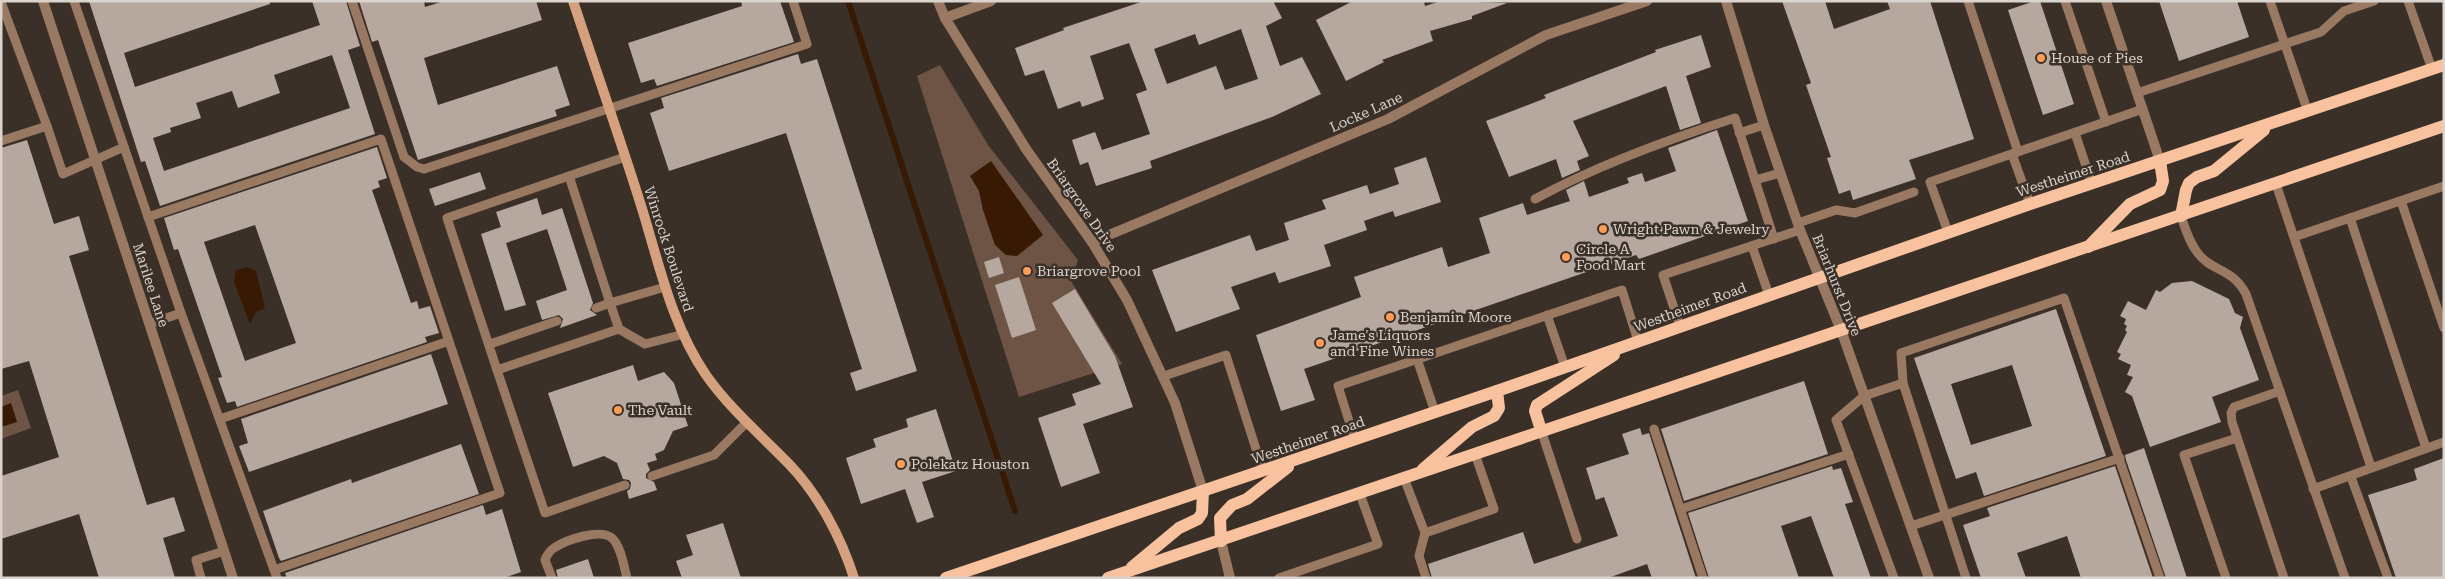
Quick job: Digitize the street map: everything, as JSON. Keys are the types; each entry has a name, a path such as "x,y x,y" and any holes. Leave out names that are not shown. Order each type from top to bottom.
{"main road":[{"name":"Westheimer Road","path":"946,578 1497,391 1948,232 2438,67"},
{"path":"2181,216 2189,183 2197,177 2214,171 2270,125"},
{"path":"1108,578 1360,494 1541,430 2086,249 2444,126"},
{"path":"2086,249 2130,204 2160,190 2163,181 2160,161"},
{"path":"1541,430 1535,411 1537,405 1633,343"},
{"path":"1417,474 1472,426 1494,416 1499,408 1497,391"},
{"path":"1221,541 1220,518 1224,512 1247,499 1296,460"},
{"path":"1126,572 1179,528 1198,519 1202,513 1203,491"}],"street":[{"name":"Marilee Lane","path":"43,1 232,578"},
{"name":"Winrock Boulevard","path":"573,1 625,157 672,310 706,375 747,422 790,464 813,493 843,550 854,578"},
{"name":"Briargrove Drive","path":"938,1 945,18 1026,149 1092,242 1127,300 1175,403 1203,491"},
{"path":"945,18 991,1"},
{"name":"Locke Lane","path":"1092,242 1388,119 1546,35 1647,1"},
{"name":"Briarhurst Drive","path":"1726,1 1780,173 1799,227 1841,330 1929,578"},
{"path":"2106,1 2160,161"},
{"path":"1221,541 1230,578"}],"lane":[{"path":"74,1 148,217 181,313 276,574 500,494 382,139 148,217"},
{"path":"352,1 404,157 417,167 424,169 807,44 793,1"},
{"path":"1968,1 2030,204"},
{"path":"2065,1 2106,122"},
{"path":"2270,1 2308,112"},
{"path":"2137,94 2321,32 2344,11 2374,1"},
{"path":"2408,1 2438,67"},
{"path":"1,2 63,174 124,147"},
{"path":"1948,232 1930,182 2143,109"},
{"path":"1534,199 1575,177 1679,136 1735,118 1774,239"},
{"path":"1,141 47,126"},
{"path":"1740,133 1764,126"},
{"path":"2075,133 2092,184"},
{"path":"625,157 447,218 544,513 625,485"},
{"path":"1755,180 1780,173"},
{"path":"569,176 619,329 645,344 684,334"},
{"path":"2276,184 2371,467"},
{"path":"2294,237 2444,186"},
{"path":"1680,326 1663,276 1774,239 1836,210 1855,213 1914,192"},
{"path":"2401,201 2444,328"},
{"path":"2181,216 2197,253 2240,282 2246,294 2345,578"},
{"path":"2350,218 2426,448"},
{"path":"1752,246 1769,295"},
{"path":"596,308 665,287"},
{"path":"1355,440 1338,386 1622,290 1633,343"},
{"path":"1966,578 1903,383 1901,353 2064,298 2160,578"},
{"path":"149,324 181,313"},
{"path":"1547,315 1565,367"},
{"path":"490,344 557,321"},
{"path":"497,370 619,329"},
{"path":"220,419 449,341"},
{"path":"1164,376 1226,355 1263,471"},
{"path":"1417,359 1435,412"},
{"path":"1894,578 1836,420 1864,396 1903,383"},
{"path":"2280,391 2234,407 2231,413 2237,438 2284,578"},
{"path":"652,476 714,455 747,422"},
{"path":"1654,429 1703,578"},
{"path":"1541,430 1577,539"},
{"path":"2226,578 2184,455 2237,438"},
{"path":"2313,489 2444,442"},
{"path":"1425,533 1494,509 1475,454"},
{"path":"1680,509 1849,454"},
{"path":"1911,526 2120,458"},
{"path":"2351,476 2388,578"},
{"path":"1404,478 1425,533 1419,556 1426,578"},
{"path":"1279,578 1378,544 1360,494"},
{"path":"552,578 545,560 548,552 555,547 594,533 603,533 616,542 627,578"},
{"path":"201,578 196,560 224,551"}],"shaded area":[{"name":"Briargrove Pool","path":"940,65 988,145 1078,260 1071,281 1122,364 1019,397 917,76"},
{"path":"991,161 1043,235 1017,256 1006,255 995,245 983,210 979,191 970,176"},
{"path":"247,267 256,271 265,308 256,312 250,324 234,282 236,270"},
{"path":"18,390 31,428 1,439 1,396"},
{"path":"11,403 17,422 1,427 1,407"}],"building":[{"path":"89,1 270,1 270,4 124,53 135,87 320,25 312,1 346,1 360,46 348,50 375,134 160,206 145,161 141,162","holes":["332,55 350,108 164,171 153,138 171,132 170,128 201,118 196,103 232,91 238,108 280,93 274,75"]},
{"path":"359,1 424,1 425,7 444,1 536,1 542,20 424,58 438,105 557,66 570,105 555,110 557,116 418,160 378,40 372,42"},
{"path":"741,1 780,1 794,42 657,86 654,79 641,83 628,43 742,6"},
{"path":"1144,1 1273,1 1282,18 1266,26 1280,66 1302,57 1321,94 1272,117 1150,161 1152,168 1096,186 1088,162 1080,165 1072,140 1095,132 1102,150 1150,134 1136,94 1147,90 1129,43 1090,56 1104,99 1082,107 1080,101 1058,109 1044,70 1025,76 1015,48 1064,30 1063,28","holes":["1241,29 1258,79 1225,90 1216,66 1167,84 1154,49 1195,34 1199,45"]},
{"path":"1353,1 1424,1 1425,6 1441,1 1507,3 1472,16 1472,19 1430,31 1433,41 1382,60 1384,62 1346,81 1316,20"},
{"path":"1782,1 1825,1 1834,29 1890,9 1887,1 1930,1 1974,139 1909,160 1916,179 1853,200 1850,190 1839,194 1827,158 1831,157 1806,85 1811,83"},
{"name":"House of Pies","path":"2040,1 2074,104 2043,115 2008,10"},
{"path":"2159,1 2237,1 2249,37 2179,61"},
{"path":"1701,35 1711,67 1686,76 1701,123 1680,130 1666,86 1573,121 1589,156 1577,161 1580,170 1562,178 1556,159 1509,177 1486,121 1546,98 1544,95 1656,52 1655,50"},
{"path":"798,54 801,64 817,59 917,371 856,391 850,373 862,369 786,133 669,171 650,113 664,108 661,98"},
{"path":"1717,130 1748,221 1639,259 1636,255 1304,369 1315,400 1281,411 1256,335 1361,297 1354,277 1442,247 1448,267 1490,253 1479,218 1523,203 1527,215 1570,201 1566,190 1584,181 1589,197 1629,183 1627,178 1642,173 1645,182 1676,171 1668,148"},
{"path":"27,140 54,224 79,216 89,250 69,256 147,505 174,497 185,531 163,538 175,578 99,578 79,514 1,539 1,476 59,457 29,361 1,369 1,148"},
{"path":"377,147 387,178 378,181 380,187 372,190 411,303 417,301 419,309 430,306 439,333 425,337 427,342 237,407 235,401 227,403 218,378 222,377 178,249 174,250 164,218","holes":["255,225 296,343 245,361 204,242"]},
{"path":"1426,157 1441,202 1395,217 1393,211 1364,221 1367,230 1324,245 1331,266 1279,283 1275,272 1231,287 1240,309 1176,332 1152,270 1250,235 1256,251 1289,240 1284,223 1326,209 1322,200 1367,185 1370,194 1399,184 1394,168"},
{"path":"480,172 486,189 435,206 429,189"},
{"path":"537,198 542,215 562,208 593,303 590,310 597,315 560,328 563,319 559,315 542,320 536,301 567,290 547,229 506,243 526,305 505,311 481,234 501,227 496,212"},
{"path":"999,257 1004,273 989,278 984,262"},
{"path":"1019,277 1036,330 1012,338 995,285"},
{"path":"2192,281 2229,299 2235,313 2243,317 2240,328 2259,380 2212,397 2221,422 2150,447 2132,396 2125,392 2133,377 2127,375 2131,365 2118,359 2121,354 2117,352 2127,332 2125,330 2127,326 2124,324 2126,319 2120,316 2128,301 2146,310 2156,290 2160,292 2172,283"},
{"path":"1075,289 1115,356 1133,407 1083,424 1100,473 1061,487 1038,418 1076,405 1072,394 1101,384 1052,303"},
{"path":"2056,309 2106,456 1984,496 1976,472 1956,479 1914,358","holes":["2012,365 2032,426 1971,445 1951,384"]},
{"path":"431,354 448,404 249,472 239,446 248,443 241,419"},
{"name":"The Vault","path":"633,365 638,381 664,372 674,383 688,426 673,431 664,450 655,454 657,460 647,463 650,470 646,474 646,478 654,482 657,490 629,499 627,491 630,489 631,483 629,480 623,479 617,463 604,456 573,467 548,393"},
{"path":"1804,381 1828,454 1684,501 1661,429"},
{"name":"Polekatz Houston","path":"936,409 956,471 922,482 934,517 917,523 905,489 861,504 846,458 876,447 873,439 908,427 906,419"},
{"path":"1640,428 1642,435 1649,433 1696,578 1652,578 1647,564 1608,578 1432,578 1428,564 1523,532 1534,564 1618,536 1604,497 1596,500 1586,468 1629,454 1622,434"},
{"path":"461,444 479,494 281,561 279,558 263,511 351,479 352,483"},
{"path":"2144,448 2187,578 2166,578 2126,460 2125,455"},
{"path":"2444,458 2444,578 2396,578 2368,495 2417,480 2414,469"},
{"path":"1832,466 1833,470 1841,468 1853,502 1845,504 1871,578 1834,578 1811,516 1781,526 1799,578 1709,578 1688,513"},
{"path":"2115,466 2153,578 2081,578 2067,536 2017,553 2026,578 1981,578 1963,525 1990,516 1987,508"},
{"path":"483,505 486,515 502,509 521,572 504,578 287,578 285,573"},
{"path":"723,523 741,578 682,578 676,561 693,555 686,535"},
{"path":"588,559 594,578 558,578 556,570"}],"waterway":[{"path":"848,1 1015,511"}],"place":[{"name":"House of Pies","path":"2041,58"},
{"name":"Wright Pawn & Jewelry","path":"1603,229"},
{"name":"Circle A Food Mart","path":"1566,257"},
{"name":"Briargrove Pool","path":"1027,271"},
{"name":"Benjamin Moore","path":"1390,317"},
{"name":"Jame's Liquors and Fine Wines","path":"1320,343"},
{"name":"The Vault","path":"618,410"},
{"name":"Polekatz Houston","path":"901,464"}]}
